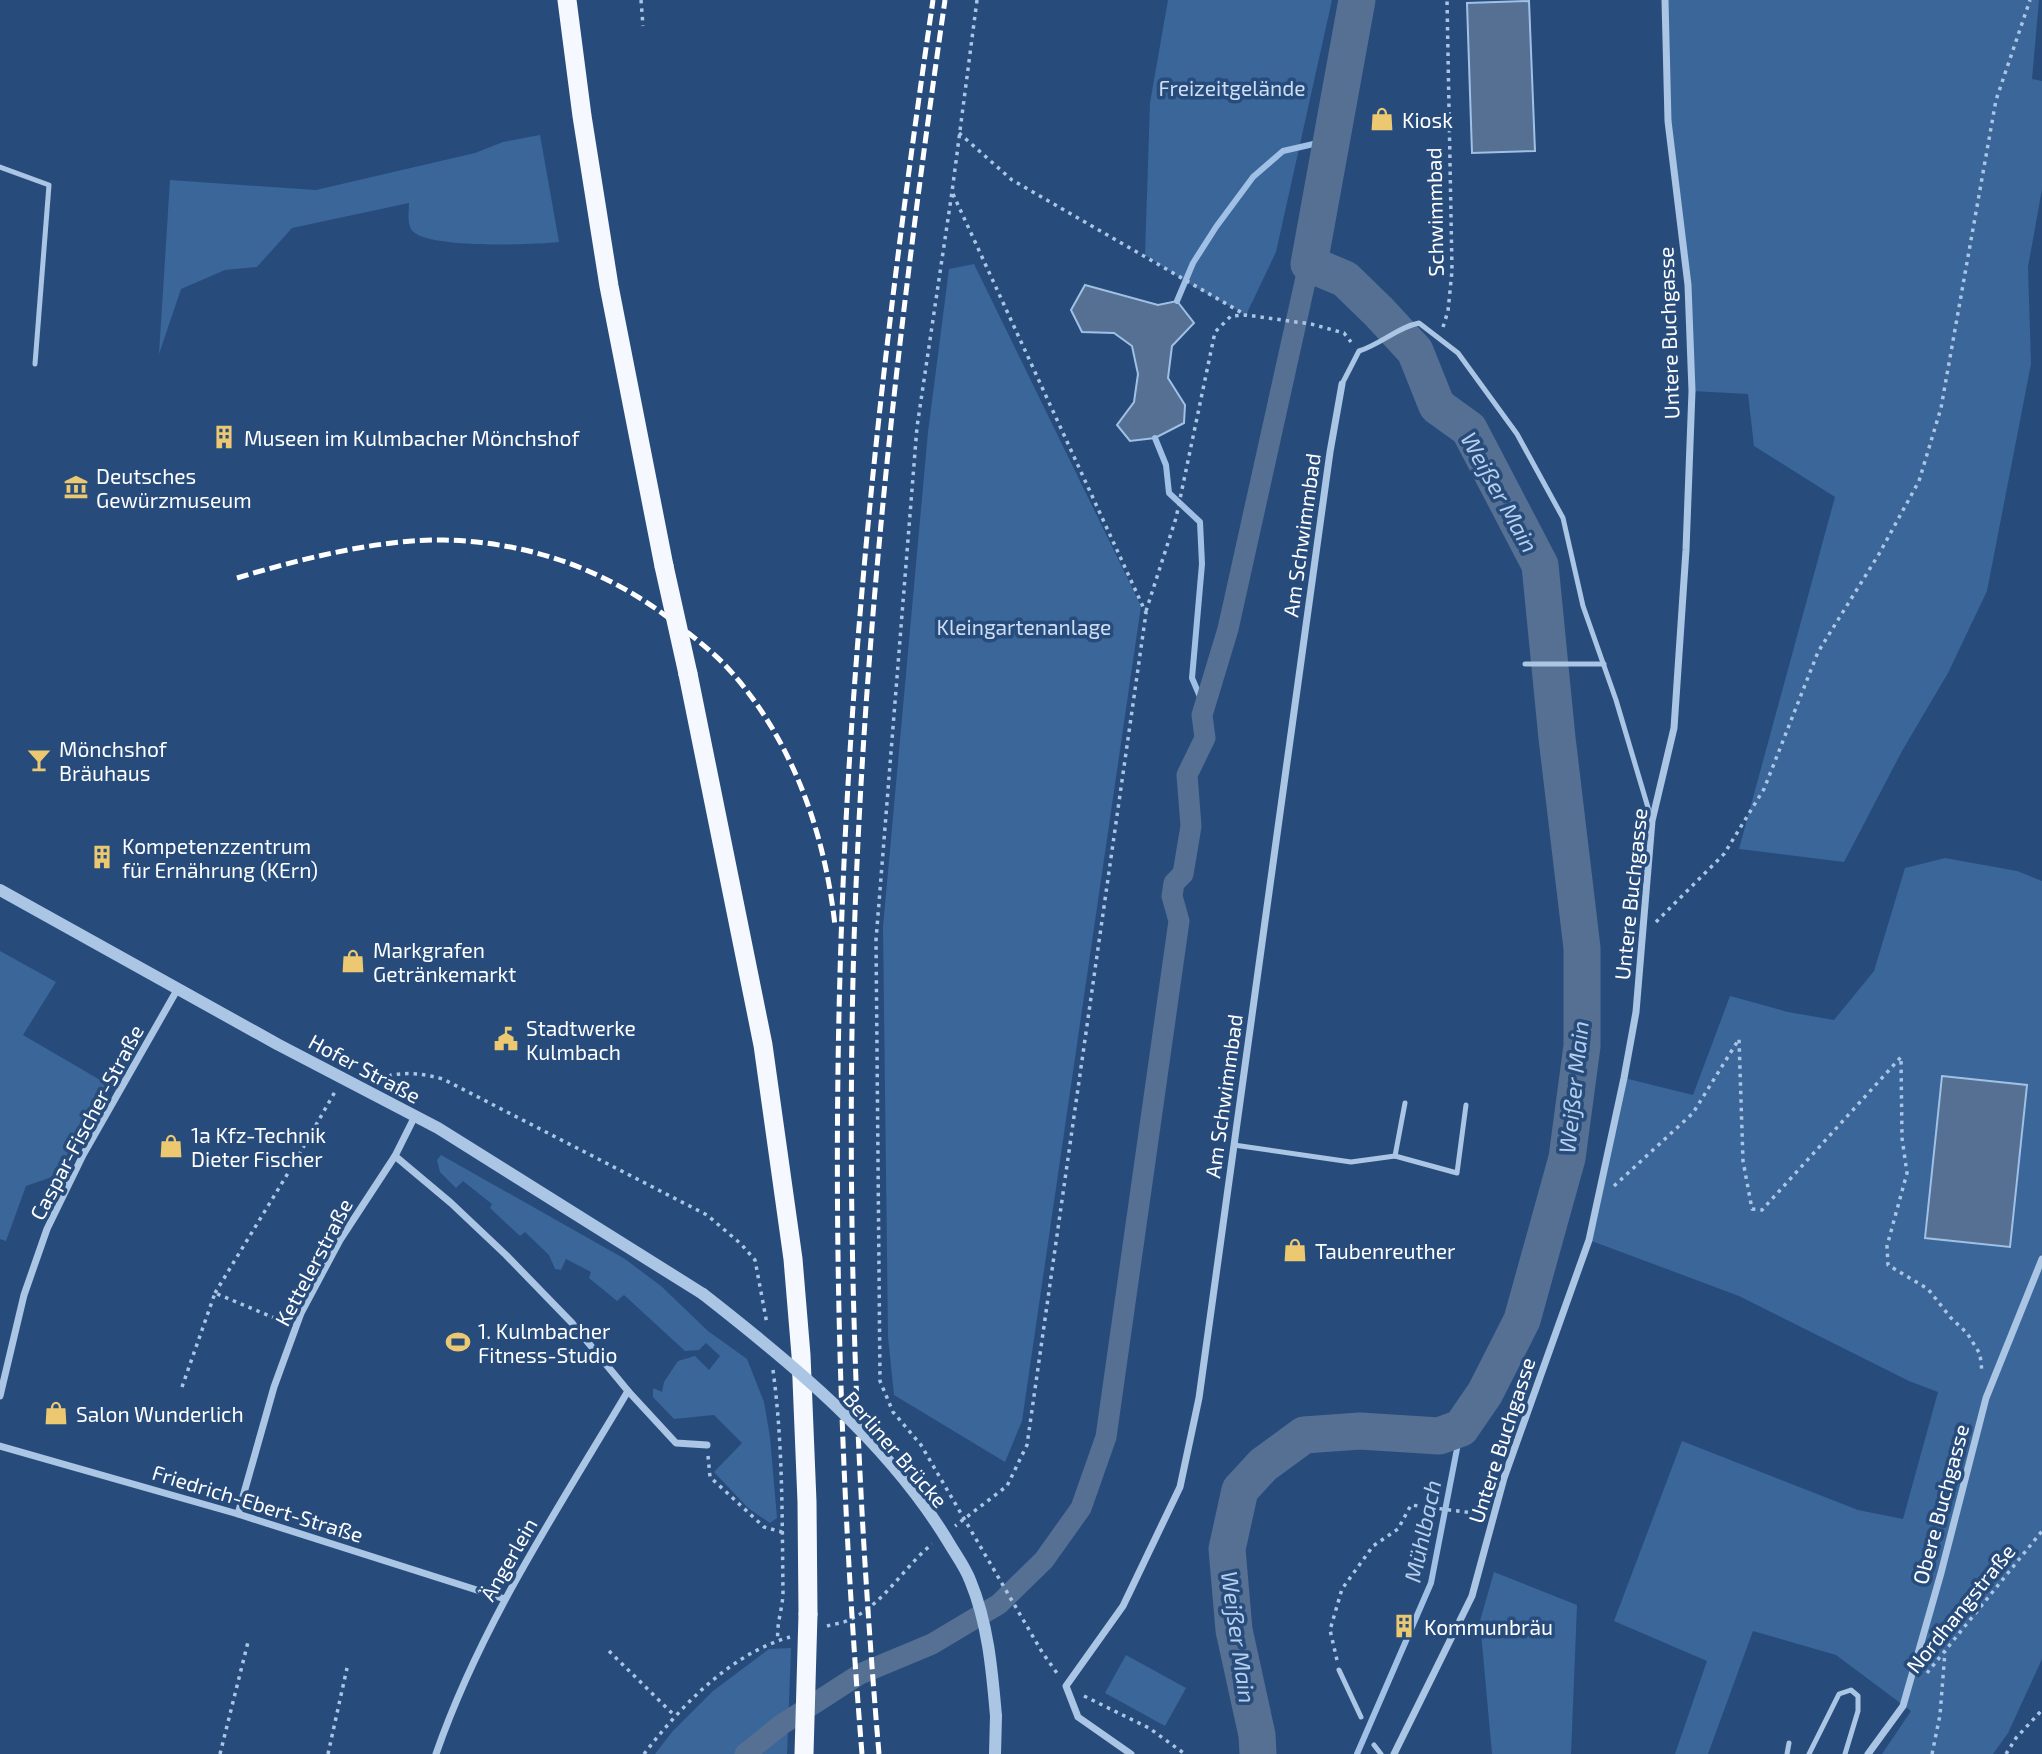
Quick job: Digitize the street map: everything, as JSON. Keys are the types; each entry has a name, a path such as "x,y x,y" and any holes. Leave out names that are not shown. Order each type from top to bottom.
{"highway":[{"path":"567,0 609,286 763,1045 793,1259 801,1354 807,1502 808,1614 804,1754"}],"street":[{"name":"Untere Buchgasse","path":"1394,1754 1472,1596 1504,1478 1589,1240 1636,1012 1652,821 1674,728 1686,550 1692,391 1688,285 1668,121 1665,0"},
{"name":"Am Schwimmbad","path":"1066,1686 1123,1606 1180,1487 1199,1398 1330,452 1342,384"},
{"name":"Hofer Straße","path":"0,890 177,990 438,1128 703,1294"},
{"name":"Caspar-Fischer-Straße","path":"0,1395 24,1295 47,1229 83,1155 177,990"},
{"name":"Kettelerstraße","path":"238,1514 274,1387 301,1313 340,1240 395,1156 415,1116"},
{"path":"395,1156 452,1203 506,1255 572,1323 628,1391 676,1443 707,1445"},
{"name":"Obere Buchgasse","path":"1868,1754 1903,1706 1990,1389 2042,1259"},
{"name":"Berliner Brücke","path":"703,1294 764,1341 843,1413 926,1505 970,1579 989,1647 996,1716 995,1754"},
{"name":"Ängerlein","path":"436,1754 464,1679 505,1598 628,1391"},
{"name":"Friedrich-Ebert-Straße","path":"0,1446 238,1514 505,1598"},
{"path":"1066,1686 1078,1717 1131,1754"}],"lane":[{"path":"0,167 49,185 35,364"},
{"path":"1342,384 1359,351 1377,345 1407,326 1419,323 1458,353 1517,434 1563,518 1583,606 1616,700 1652,821"},
{"path":"1525,664 1604,664"},
{"path":"1395,1156 1405,1103"},
{"path":"1234,1145 1351,1162 1395,1156 1457,1173 1466,1105"},
{"path":"1339,1670 1361,1717"},
{"path":"1809,1754 1839,1694 1851,1690 1858,1696 1858,1711 1845,1754"},
{"path":"1787,1754 1789,1743"},
{"path":"1374,1745 1381,1754"}],"path":[{"path":"641,0 643,26"},
{"path":"977,0 958,133 953,192 917,427 876,940 877,1291 880,1381 892,1412 921,1445 1042,1652 1066,1686 1149,1728 1185,1754"},
{"name":"Schwimmbad","path":"1439,339 1448,311 1452,271 1447,0"},
{"path":"1642,936 1724,854 1764,789 1818,652 1879,554 1919,481 1941,408 1996,100 2030,0"},
{"path":"958,133 985,153 1012,180 1246,315"},
{"path":"953,192 1146,613"},
{"path":"946,1534 1007,1486 1027,1446 1146,613 1176,518 1215,332 1231,316 1246,315 1311,324 1344,333 1359,351"},
{"path":"1597,1202 1693,1113 1739,1039 1743,1161 1752,1209 1762,1210 1901,1057 1902,1138 1907,1173 1887,1247 1888,1265 1928,1289 1967,1333 1980,1354 1983,1376 1990,1389"},
{"path":"182,1387 215,1293 342,1078"},
{"path":"215,1293 296,1327"},
{"path":"707,1445 710,1476 764,1527 782,1532 783,1606 778,1640"},
{"path":"1339,1670 1330,1630 1342,1589 1373,1546 1398,1530 1411,1505 1493,1516"},
{"name":"Nordhangstraße","path":"1924,1678 2042,1531"},
{"path":"826,1627 849,1620 884,1595 916,1558 936,1542"},
{"path":"644,1754 674,1715 738,1661 764,1644 802,1633"},
{"path":"220,1754 248,1642"},
{"path":"1932,1754 1940,1715 1945,1650"},
{"path":"609,1651 674,1715"},
{"path":"328,1754 348,1668"},
{"path":"2006,1754 2016,1738 2042,1710"}],"green space":[{"name":"Freizeitgelände","path":"1168,0 1332,0 1276,252 1246,315 1193,286 1145,255 1150,103"},
{"path":"1665,0 2039,0 2032,79 2042,81 2042,189 2028,267 2031,364 1987,591 1948,673 1902,751 1844,862 1739,849 1835,497 1754,446 1748,394 1692,391 1688,285 1668,121"},
{"path":"540,135 559,242 484,244 425,238 410,227 409,203 292,228 257,267 225,270 181,289 159,354 170,180 316,190"},
{"name":"Kleingartenanlage","path":"974,264 1141,606 1022,1421 1005,1462 894,1395 888,1337 883,927 928,432 949,269"},
{"path":"1945,858 2017,871 2042,881 2042,1659 2008,1733 1993,1754 1882,1754 1911,1711 1836,1655 1753,1631 1708,1754 1675,1754 1707,1661 1614,1621 1682,1441 1858,1510 1903,1519 1938,1392 1909,1381 1739,1296 1589,1240 1624,1078 1693,1095 1730,996 1788,1012 1834,1020 1874,971 1905,868"},
{"path":"0,951 56,982 23,1035 107,1084 55,1176 26,1186 6,1241 0,1239"},
{"path":"441,1155 625,1259 661,1286 708,1331 747,1359 764,1402 777,1518 770,1523 748,1508 714,1472 742,1443 714,1415 674,1419 653,1397 653,1388 662,1392 664,1382 678,1361 695,1356 709,1370 720,1356 706,1343 699,1350 685,1351 624,1295 617,1301 589,1278 591,1272 566,1259 561,1270 555,1269 549,1255 525,1232 520,1236 490,1208 492,1204 463,1181 456,1188 440,1172 437,1160"},
{"path":"1494,1572 1577,1605 1571,1754 1492,1754 1480,1621"},
{"path":"791,1648 787,1754 655,1754 672,1732 713,1691 769,1649"},
{"path":"1126,1655 1186,1688 1165,1726 1105,1693"}],"shaded area":[{"path":"1529,1 1535,151 1472,153 1467,3"},
{"path":"1085,285 1158,305 1177,301 1194,323 1172,346 1168,378 1185,405 1184,423 1155,438 1130,441 1117,425 1134,402 1138,374 1132,346 1114,333 1082,332 1071,310"},
{"path":"1942,1076 2027,1085 2010,1247 1925,1238"}],"waterway":[{"name":"Weißer Main","path":"1258,1754 1257,1735 1234,1630 1227,1549 1240,1490 1263,1465 1304,1435 1360,1431 1439,1436 1461,1428 1485,1393 1522,1320 1567,1158 1582,1046 1582,948 1540,565 1469,429 1437,406 1415,351 1345,279 1309,264 1357,0"},
{"path":"1177,301 1193,263 1253,177 1283,151 1331,140"},
{"name":"Weißer Main","path":"745,1754 781,1725 860,1674 932,1644 999,1604 1044,1560 1081,1508 1106,1437 1179,921 1172,896 1174,883 1183,874 1191,826 1187,775 1205,738 1202,715 1228,629 1309,264"},
{"path":"1155,438 1166,465 1169,493 1200,522 1202,564 1192,678 1204,706"},
{"name":"Mühlbach","path":"1357,1754 1431,1583 1461,1428"}],"railway":[{"path":"862,1754 848,1551 840,1348 837,1144 841,941 862,587 886,352 933,0"},
{"path":"879,1754 864,1551 855,1348 851,1145 854,941 866,705 886,469 913,234 945,0"},
{"path":"237,578 313,557 367,547 444,540 507,546 537,553 566,562 622,588 674,622 711,652 747,691 767,720 785,752 813,819 823,855 835,926"}],"place":[{"name":"Kiosk","path":"1382,119"},
{"name":"Museen im Kulmbacher Mönchshof","path":"224,437"},
{"name":"Deutsches Gewürzmuseum","path":"76,487"},
{"name":"Mönchshof Bräuhaus","path":"39,760"},
{"name":"Kompetenzzentrum für Ernährung (KErn)","path":"102,857"},
{"name":"Markgrafen Getränkemarkt","path":"353,961"},
{"name":"Stadtwerke Kulmbach","path":"506,1039"},
{"name":"1a Kfz-Technik Dieter Fischer","path":"171,1146"},
{"name":"Taubenreuther","path":"1295,1250"},
{"name":"1. Kulmbacher Fitness-Studio","path":"458,1342"},
{"name":"Salon Wunderlich","path":"56,1413"},
{"name":"Kommunbräu","path":"1404,1626"}]}
